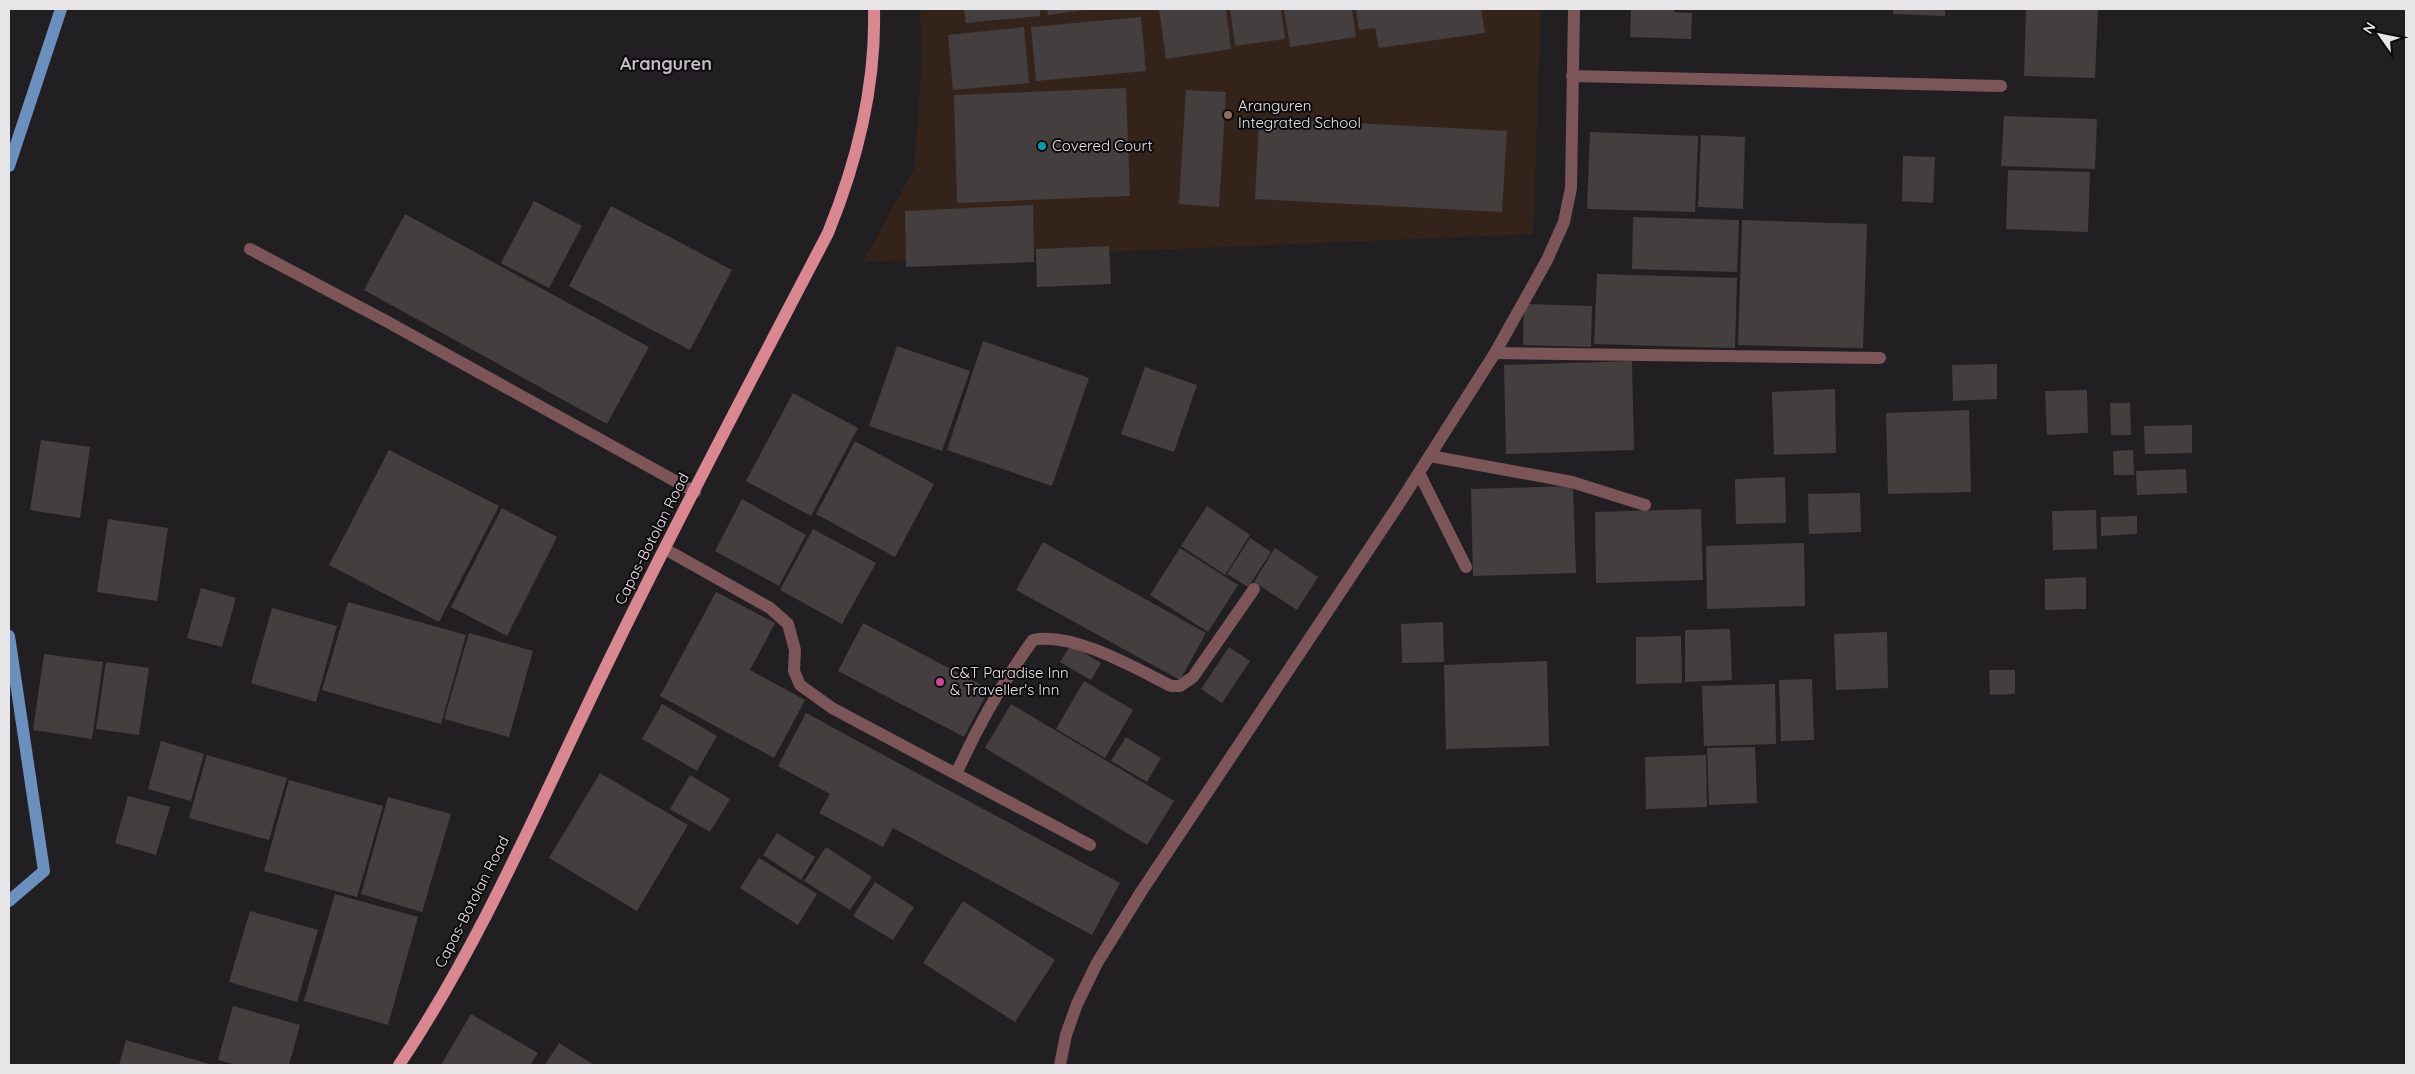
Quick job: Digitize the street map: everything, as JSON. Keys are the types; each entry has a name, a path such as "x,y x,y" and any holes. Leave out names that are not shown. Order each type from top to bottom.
{"main road":[{"name":"Capas-Botolan Road","path":"399,1065 447,986 495,895 665,549 828,233 842,198 864,118 870,77 874,9"}],"street":[{"path":"1060,1065 1066,1035 1074,1012 1097,963 1141,892 1430,456 1495,353 1547,260 1564,222 1571,188 1574,9"},
{"path":"1572,76 2001,86"},
{"path":"250,249 395,326 695,492"},
{"path":"1495,353 1880,358"},
{"path":"1430,456 1572,482 1645,505"},
{"path":"1419,472 1466,567"},
{"path":"665,549 770,608 788,624 795,650 794,672 800,685 832,708 1090,845"},
{"path":"956,774 971,740 1003,685 1033,640 1045,637 1106,654 1172,686 1180,686 1193,678 1254,589"}],"shaded area":[{"name":"Aranguren Integrated School","path":"920,9 1541,9 1533,234 863,262 914,169 922,61"}],"building":[{"path":"964,9 1040,9 1040,16 966,23"},
{"path":"1047,9 1085,9 1085,10 1048,15"},
{"path":"1159,9 1226,9 1231,49 1166,59"},
{"path":"1230,9 1281,9 1285,39 1235,46"},
{"path":"1284,9 1352,9 1356,37 1290,47"},
{"path":"1356,9 1481,9 1485,33 1379,48 1375,28 1359,30"},
{"path":"1631,9 1674,9 1674,12 1692,13 1691,39 1630,37"},
{"path":"1893,9 1945,9 1945,16 1893,14"},
{"path":"2026,9 2098,9 2095,78 2024,76"},
{"path":"1141,17 1146,71 1036,81 1031,27"},
{"path":"1024,27 1029,83 953,90 948,35"},
{"name":"Covered Court","path":"1126,88 1130,196 957,203 954,95"},
{"path":"1186,90 1226,92 1219,207 1179,204"},
{"path":"2004,116 2097,119 2095,169 2001,166"},
{"path":"1259,118 1507,131 1502,212 1255,199"},
{"path":"1590,132 1698,136 1695,212 1587,209"},
{"path":"1701,135 1745,137 1743,209 1698,207"},
{"path":"1903,156 1935,157 1933,203 1902,201"},
{"path":"2008,170 2090,172 2088,232 2006,229"},
{"path":"534,201 582,226 549,288 501,263"},
{"path":"1033,205 1034,262 906,267 905,211"},
{"path":"611,206 732,270 690,350 569,286"},
{"path":"405,214 649,347 607,424 364,290"},
{"path":"1633,217 1739,220 1737,272 1632,269"},
{"path":"1742,220 1867,224 1863,348 1738,345"},
{"path":"1109,246 1111,284 1037,287 1036,249"},
{"path":"1597,274 1737,278 1735,348 1594,344"},
{"path":"1524,304 1592,306 1591,347 1523,345"},
{"path":"983,341 1089,378 1052,486 947,450"},
{"path":"897,346 970,371 942,451 869,426"},
{"path":"1632,361 1634,450 1506,454 1504,365"},
{"path":"1997,364 1997,399 1953,401 1952,365"},
{"path":"1145,367 1197,385 1174,452 1121,434"},
{"path":"1835,389 1836,453 1774,455 1772,392"},
{"path":"2087,390 2088,433 2047,435 2045,391"},
{"path":"793,393 858,428 811,516 746,481"},
{"path":"2110,403 2130,403 2131,435 2111,435"},
{"path":"1969,410 1971,492 1888,494 1886,413"},
{"path":"2192,425 2192,453 2145,454 2144,426"},
{"path":"41,440 90,447 80,518 30,510"},
{"path":"855,441 934,484 895,557 816,514"},
{"path":"389,450 499,506 439,622 329,565"},
{"path":"2133,450 2134,475 2114,475 2113,451"},
{"path":"2186,469 2187,493 2137,495 2136,471"},
{"path":"1785,477 1786,523 1736,524 1735,479"},
{"path":"1573,486 1576,573 1473,576 1471,489"},
{"path":"1860,493 1861,532 1809,534 1808,494"},
{"path":"742,499 806,535 779,586 715,551"},
{"path":"1207,506 1250,535 1225,575 1181,546"},
{"path":"502,508 557,537 507,636 451,607"},
{"path":"1701,509 1703,580 1596,583 1595,512"},
{"path":"2096,510 2097,549 2053,550 2052,511"},
{"path":"2137,516 2137,534 2101,536 2101,517"},
{"path":"108,519 168,528 157,601 97,592"},
{"path":"813,529 876,563 842,624 780,590"},
{"path":"1250,538 1271,552 1248,587 1227,574"},
{"path":"1043,542 1206,633 1180,680 1016,590"},
{"path":"1804,543 1805,606 1707,609 1706,546"},
{"path":"1180,548 1238,585 1208,632 1150,595"},
{"path":"1275,548 1318,577 1297,610 1254,582"},
{"path":"2086,577 2086,609 2045,610 2045,579"},
{"path":"201,588 236,598 222,647 187,638"},
{"path":"716,592 775,623 750,670 805,700 774,758 660,696"},
{"path":"348,602 466,635 441,724 322,690"},
{"path":"272,608 337,626 316,702 251,683"},
{"path":"1443,622 1444,662 1402,663 1401,624"},
{"path":"863,623 989,689 964,737 838,671"},
{"path":"1730,629 1732,680 1685,682 1685,630"},
{"path":"1887,632 1888,688 1836,690 1834,634"},
{"path":"469,633 533,651 509,737 444,719"},
{"path":"1681,636 1682,683 1636,684 1636,637"},
{"path":"1071,645 1101,663 1091,680 1060,662"},
{"path":"1229,647 1250,661 1222,703 1201,689"},
{"path":"44,654 103,662 92,739 33,730"},
{"path":"1547,661 1549,746 1446,749 1444,665"},
{"path":"106,662 149,668 139,735 96,729"},
{"path":"1989,670 2015,670 2015,694 1990,695"},
{"path":"1812,679 1814,740 1781,741 1779,680"},
{"path":"1084,681 1133,710 1105,758 1056,729"},
{"path":"1775,684 1776,744 1704,746 1702,686"},
{"path":"662,704 717,736 697,771 642,739"},
{"path":"1011,704 1174,801 1147,845 985,748"},
{"path":"806,713 1120,883 1092,935 893,828 883,847 819,813 830,794 778,766"},
{"path":"1126,737 1161,758 1147,782 1111,761"},
{"path":"161,741 204,754 191,801 148,789"},
{"path":"1755,747 1757,803 1709,805 1707,748"},
{"path":"207,755 287,778 269,840 189,818"},
{"path":"1706,755 1707,807 1646,809 1645,757"},
{"path":"600,773 688,825 637,911 549,858"},
{"path":"690,775 730,799 710,832 670,809"},
{"path":"289,780 383,806 357,897 264,871"},
{"path":"128,796 170,807 156,855 115,843"},
{"path":"388,797 451,814 422,912 361,894"},
{"path":"777,833 815,857 801,880 763,855"},
{"path":"826,847 872,877 850,910 804,881"},
{"path":"759,858 817,894 798,925 740,888"},
{"path":"875,882 914,907 893,940 853,916"},
{"path":"335,894 418,917 388,1025 304,1001"},
{"path":"963,901 1055,960 1015,1022 923,963"},
{"path":"250,911 318,930 297,1002 229,982"},
{"path":"233,1006 300,1025 289,1065 237,1065 218,1060"},
{"path":"471,1014 538,1053 530,1065 441,1065"},
{"path":"126,1040 213,1065 119,1065"},
{"path":"559,1043 594,1065 545,1065"}],"waterway":[{"path":"9,166 61,9"},
{"path":"9,636 44,871 9,901"}],"place":[{"name":"Aranguren Integrated School","path":"1228,115"},
{"name":"Covered Court","path":"1042,146"},
{"name":"C&T Paradise Inn & Traveller's Inn","path":"940,682"}],"district":[{"name":"Aranguren","path":"666,64"}]}
